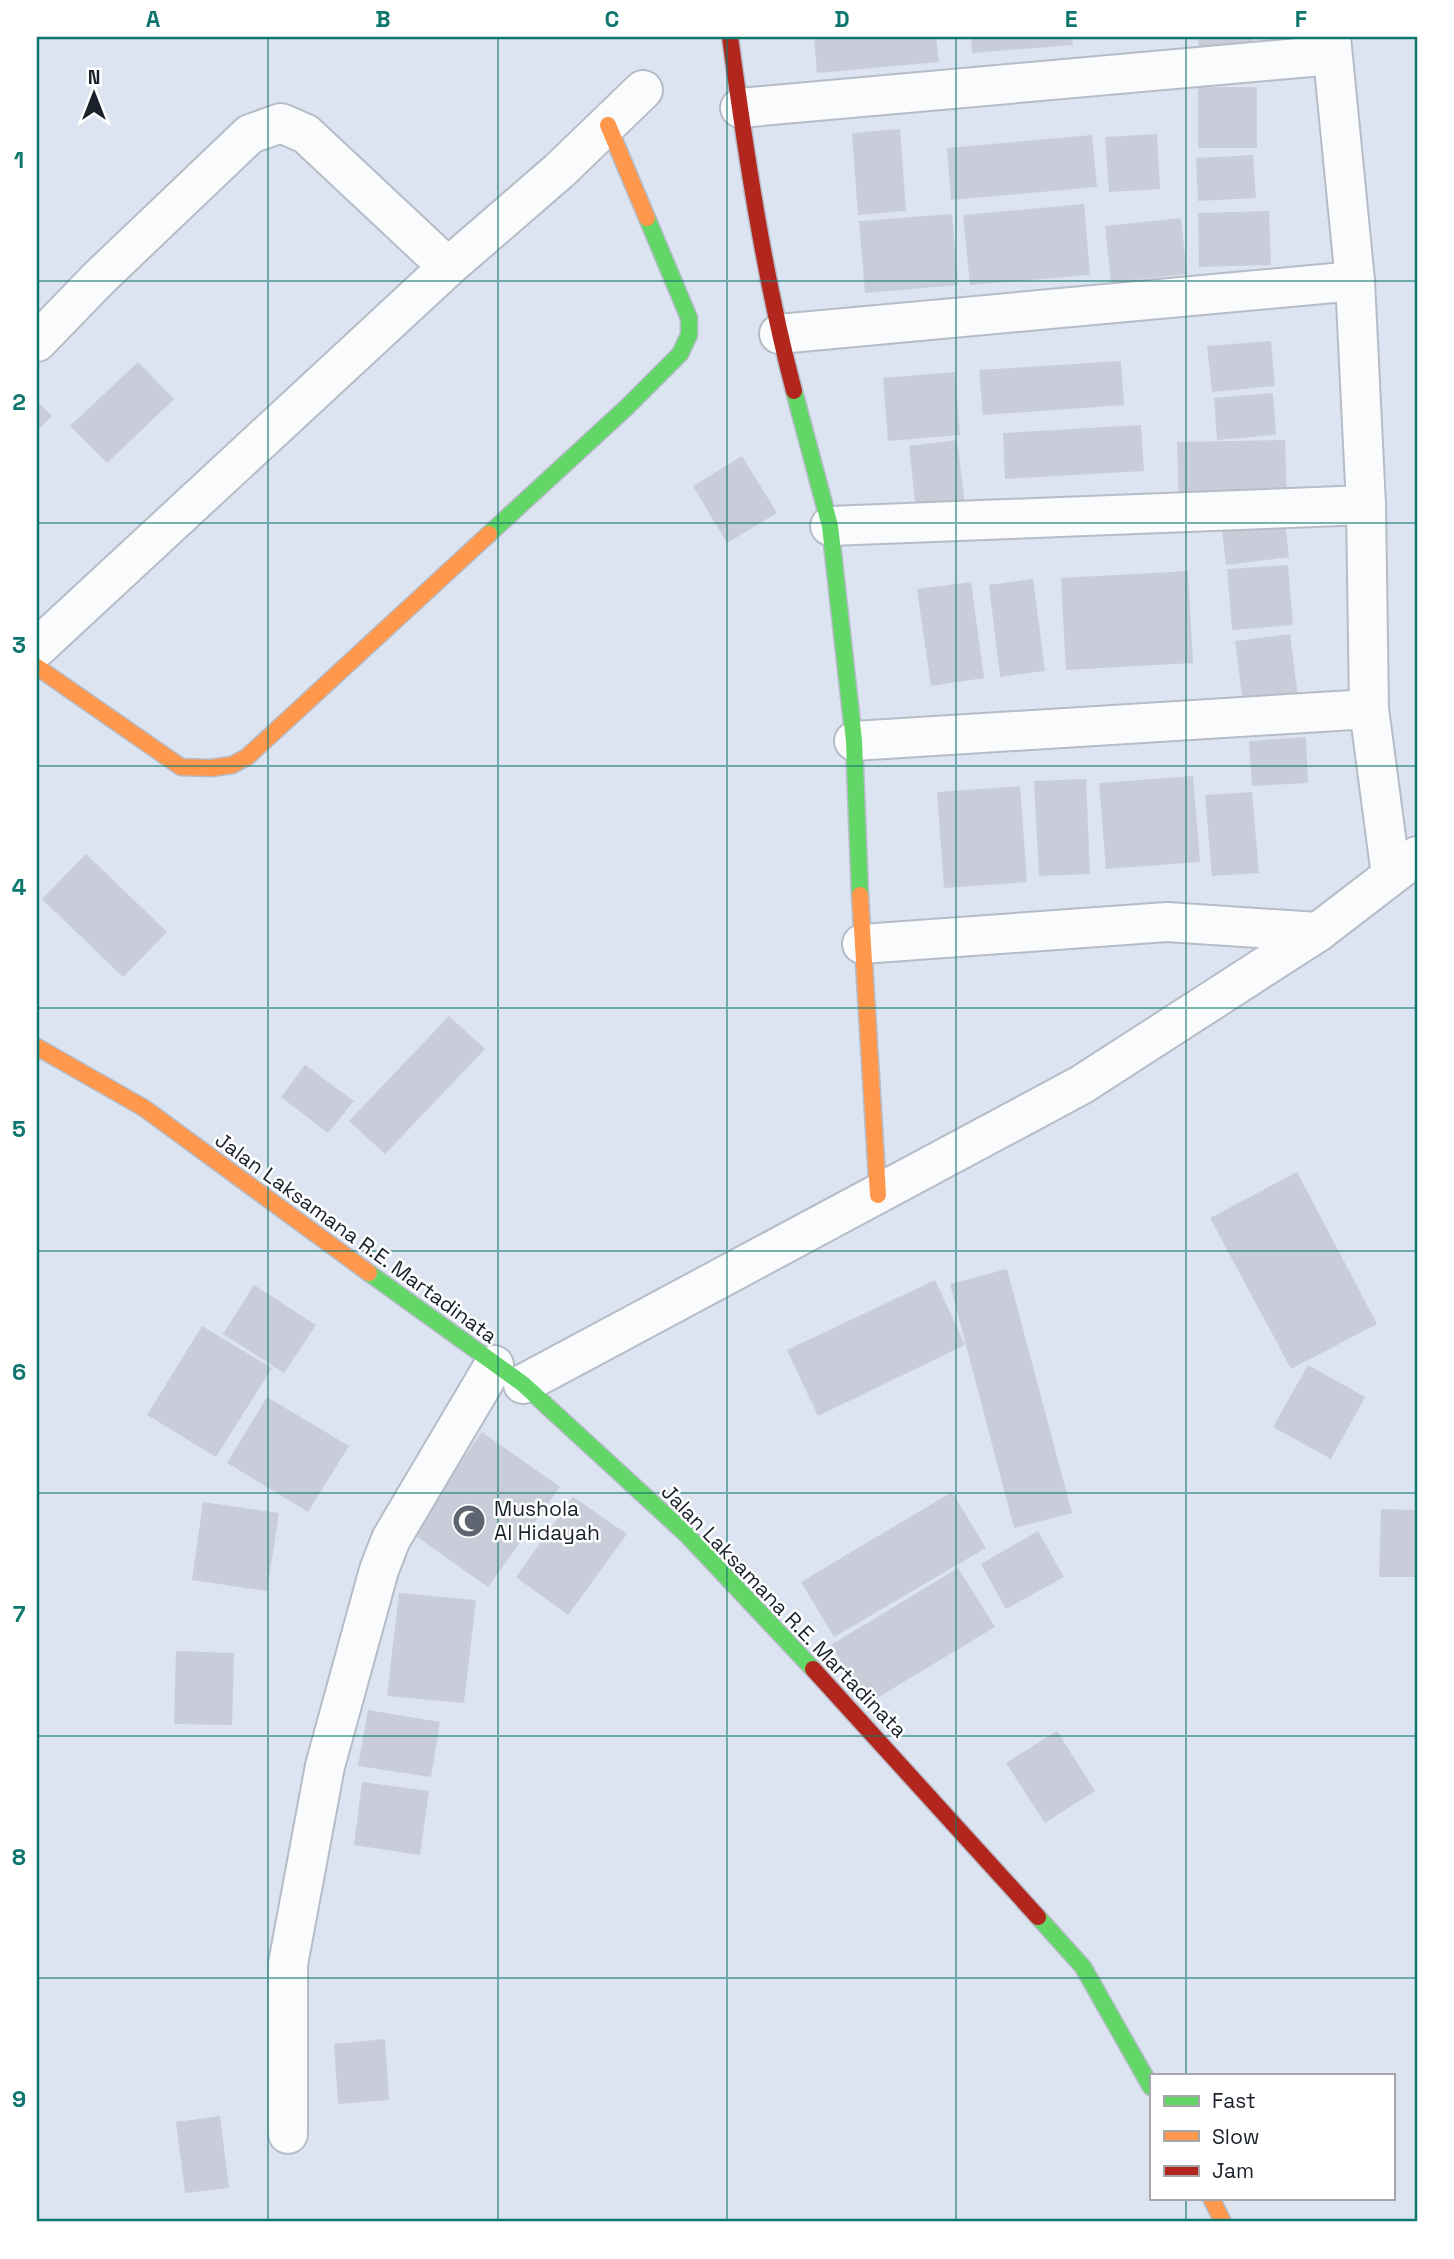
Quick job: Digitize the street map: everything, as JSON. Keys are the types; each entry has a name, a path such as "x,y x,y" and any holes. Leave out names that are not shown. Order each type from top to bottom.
{"street":[{"path":"730,37 779,334 830,526 854,741 862,944 878,1195"},
{"path":"288,2134 288,1964 325,1766 379,1570 391,1539 508,1375 878,1195 1081,1085 1318,932 1404,866 1369,709 1366,505 1355,281 1332,46 740,108"},
{"path":"37,648 448,267 559,172 643,90"},
{"path":"37,342 99,278 250,134 281,123 306,134 448,267"},
{"path":"37,667 181,766 211,768 232,765 247,757 626,407 680,354 689,335 689,318 608,125"},
{"path":"779,334 1355,281"},
{"path":"830,526 1366,505"},
{"path":"854,741 1369,709"},
{"path":"862,944 1167,922 1318,932"},
{"name":"Jalan Laksamana R.E. Martadinata","path":"37,1047 144,1108 508,1375 686,1534 859,1718 1083,1966 1150,2085"},
{"path":"1212,2200 1223,2222"}],"building":[{"path":"814,37 936,37 939,62 817,73"},
{"path":"971,37 1072,37 1073,45 972,53"},
{"path":"1198,37 1253,37 1254,55 1200,59"},
{"path":"1198,87 1257,87 1257,148 1198,148"},
{"path":"900,129 906,211 858,215 852,133"},
{"path":"1157,134 1160,189 1109,192 1105,137"},
{"path":"1092,135 1097,187 951,200 947,148"},
{"path":"1253,155 1256,198 1198,201 1196,158"},
{"path":"1084,204 1090,275 970,285 963,215"},
{"path":"1269,211 1271,265 1199,267 1198,213"},
{"path":"952,214 958,285 865,293 859,221"},
{"path":"1181,218 1187,274 1111,282 1105,226"},
{"path":"1271,341 1275,386 1212,392 1207,346"},
{"path":"1121,361 1124,405 983,415 979,370"},
{"path":"138,362 174,399 107,463 70,426"},
{"path":"955,372 960,435 888,441 883,378"},
{"path":"1273,393 1276,435 1217,440 1214,398"},
{"path":"37,401 52,416 37,431"},
{"path":"1141,425 1144,471 1005,479 1003,433"},
{"path":"957,440 965,504 916,510 909,446"},
{"path":"1285,440 1287,503 1179,505 1177,442"},
{"path":"742,456 777,513 727,543 693,486"},
{"path":"1284,515 1289,557 1226,565 1221,522"},
{"path":"1288,565 1293,625 1232,630 1227,569"},
{"path":"1188,571 1193,663 1066,670 1061,578"},
{"path":"1033,579 1045,671 1000,677 989,585"},
{"path":"971,582 984,678 931,686 917,589"},
{"path":"1290,634 1298,697 1243,704 1235,641"},
{"path":"1306,737 1308,783 1252,786 1249,741"},
{"path":"1193,776 1200,862 1106,869 1099,783"},
{"path":"1086,779 1090,874 1039,876 1034,781"},
{"path":"1020,786 1027,882 944,888 937,792"},
{"path":"1252,792 1259,873 1212,876 1205,795"},
{"path":"86,854 167,932 123,977 42,899"},
{"path":"449,1016 485,1049 385,1154 349,1121"},
{"path":"305,1065 354,1101 328,1133 281,1097"},
{"path":"1297,1172 1377,1324 1291,1369 1210,1218"},
{"path":"1007,1269 1072,1513 1014,1528 950,1284"},
{"path":"935,1280 965,1345 818,1416 787,1350"},
{"path":"254,1285 316,1325 284,1373 223,1334"},
{"path":"202,1326 272,1368 216,1457 147,1415"},
{"path":"1308,1365 1365,1397 1331,1459 1273,1427"},
{"path":"267,1397 349,1446 308,1512 227,1463"},
{"path":"482,1432 560,1487 488,1587 410,1532"},
{"path":"952,1492 986,1548 834,1637 801,1582"},
{"path":"573,1497 627,1534 568,1615 516,1577"},
{"path":"203,1502 279,1513 267,1591 192,1580"},
{"path":"1381,1509 1417,1510 1417,1577 1379,1577"},
{"path":"1038,1531 1064,1577 1006,1609 981,1564"},
{"path":"958,1568 995,1627 867,1704 831,1645"},
{"path":"399,1593 476,1600 464,1703 387,1696"},
{"path":"176,1651 234,1653 232,1725 174,1724"},
{"path":"368,1710 440,1722 431,1777 358,1766"},
{"path":"1057,1731 1095,1791 1045,1823 1006,1763"},
{"path":"362,1782 429,1791 420,1855 354,1845"},
{"path":"385,2039 389,2100 338,2104 334,2044"},
{"path":"220,2116 229,2188 185,2193 176,2122"}],"traffic: fast":[{"path":"489,534 627,407 680,354 689,335 689,318 647,218"},
{"path":"794,391 830,526 854,741 860,895"},
{"path":"369,1273 523,1384 686,1534 813,1669"},
{"path":"1038,1917 1083,1967 1150,2085"}],"traffic: slow":[{"path":"608,125 647,218"},
{"path":"37,667 181,767 211,768 232,765 247,757 489,534"},
{"path":"860,895 878,1195"},
{"path":"37,1047 144,1108 369,1273"},
{"path":"1212,2200 1223,2222"}],"traffic: jam":[{"path":"730,37 765,260 794,391"},
{"path":"813,1669 1038,1917"}],"place":[{"name":"Mushola Al Hidayah","path":"469,1521"}]}
